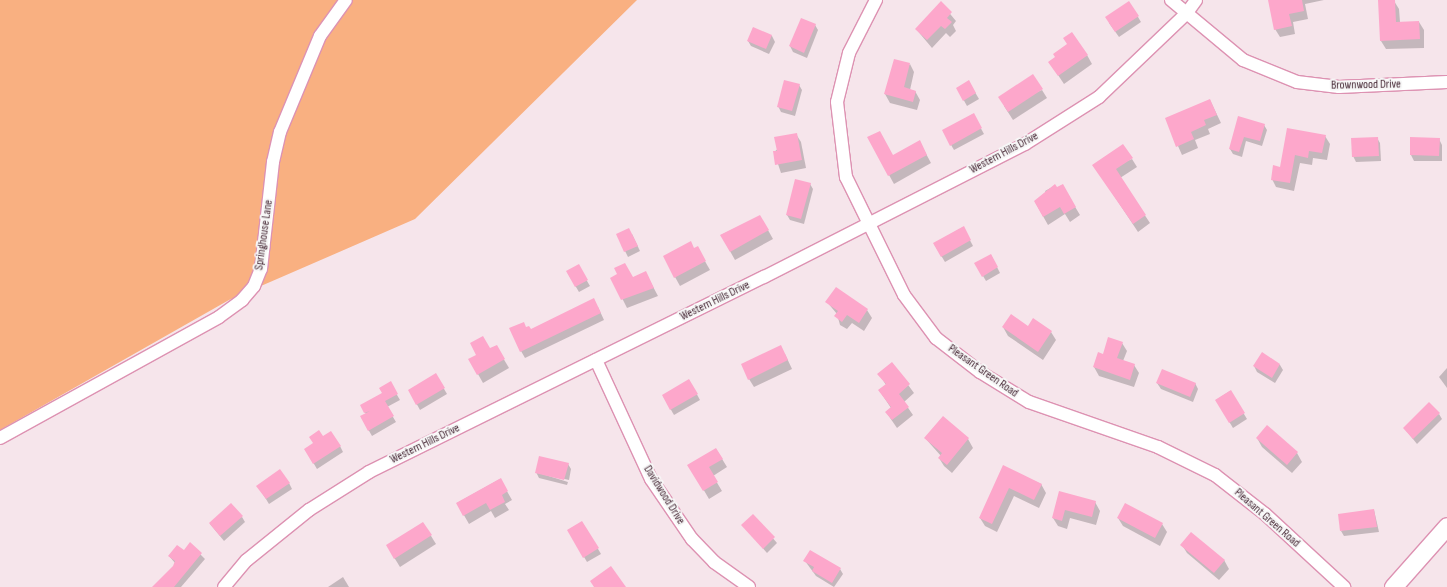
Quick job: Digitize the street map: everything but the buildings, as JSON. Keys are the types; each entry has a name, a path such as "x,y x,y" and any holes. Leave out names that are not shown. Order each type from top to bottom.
{"main road":[{"path":"1393,587 1447,526"}],"street":[{"name":"Springhouse Lane","path":"0,438 219,318 242,300 254,286 261,269 274,162 280,132 320,36 346,0"},
{"name":"Pleasant Green Road","path":"876,0 849,53 837,102 846,177 904,295 936,338 980,372 1029,402 1158,447 1215,474 1265,514 1344,587"},
{"path":"1170,0 1186,14"},
{"name":"Western Hills Drive","path":"224,587 247,560 309,510 369,472 1026,144 1099,97 1186,14 1196,0"},
{"name":"Brownwood Drive","path":"1186,14 1243,60 1297,82 1339,87 1447,82"},
{"name":"Davidwood Drive","path":"596,360 651,479 692,539 714,562 749,587"}],"shaded area":[{"path":"0,0 637,0 415,219 229,300 0,430"}]}
